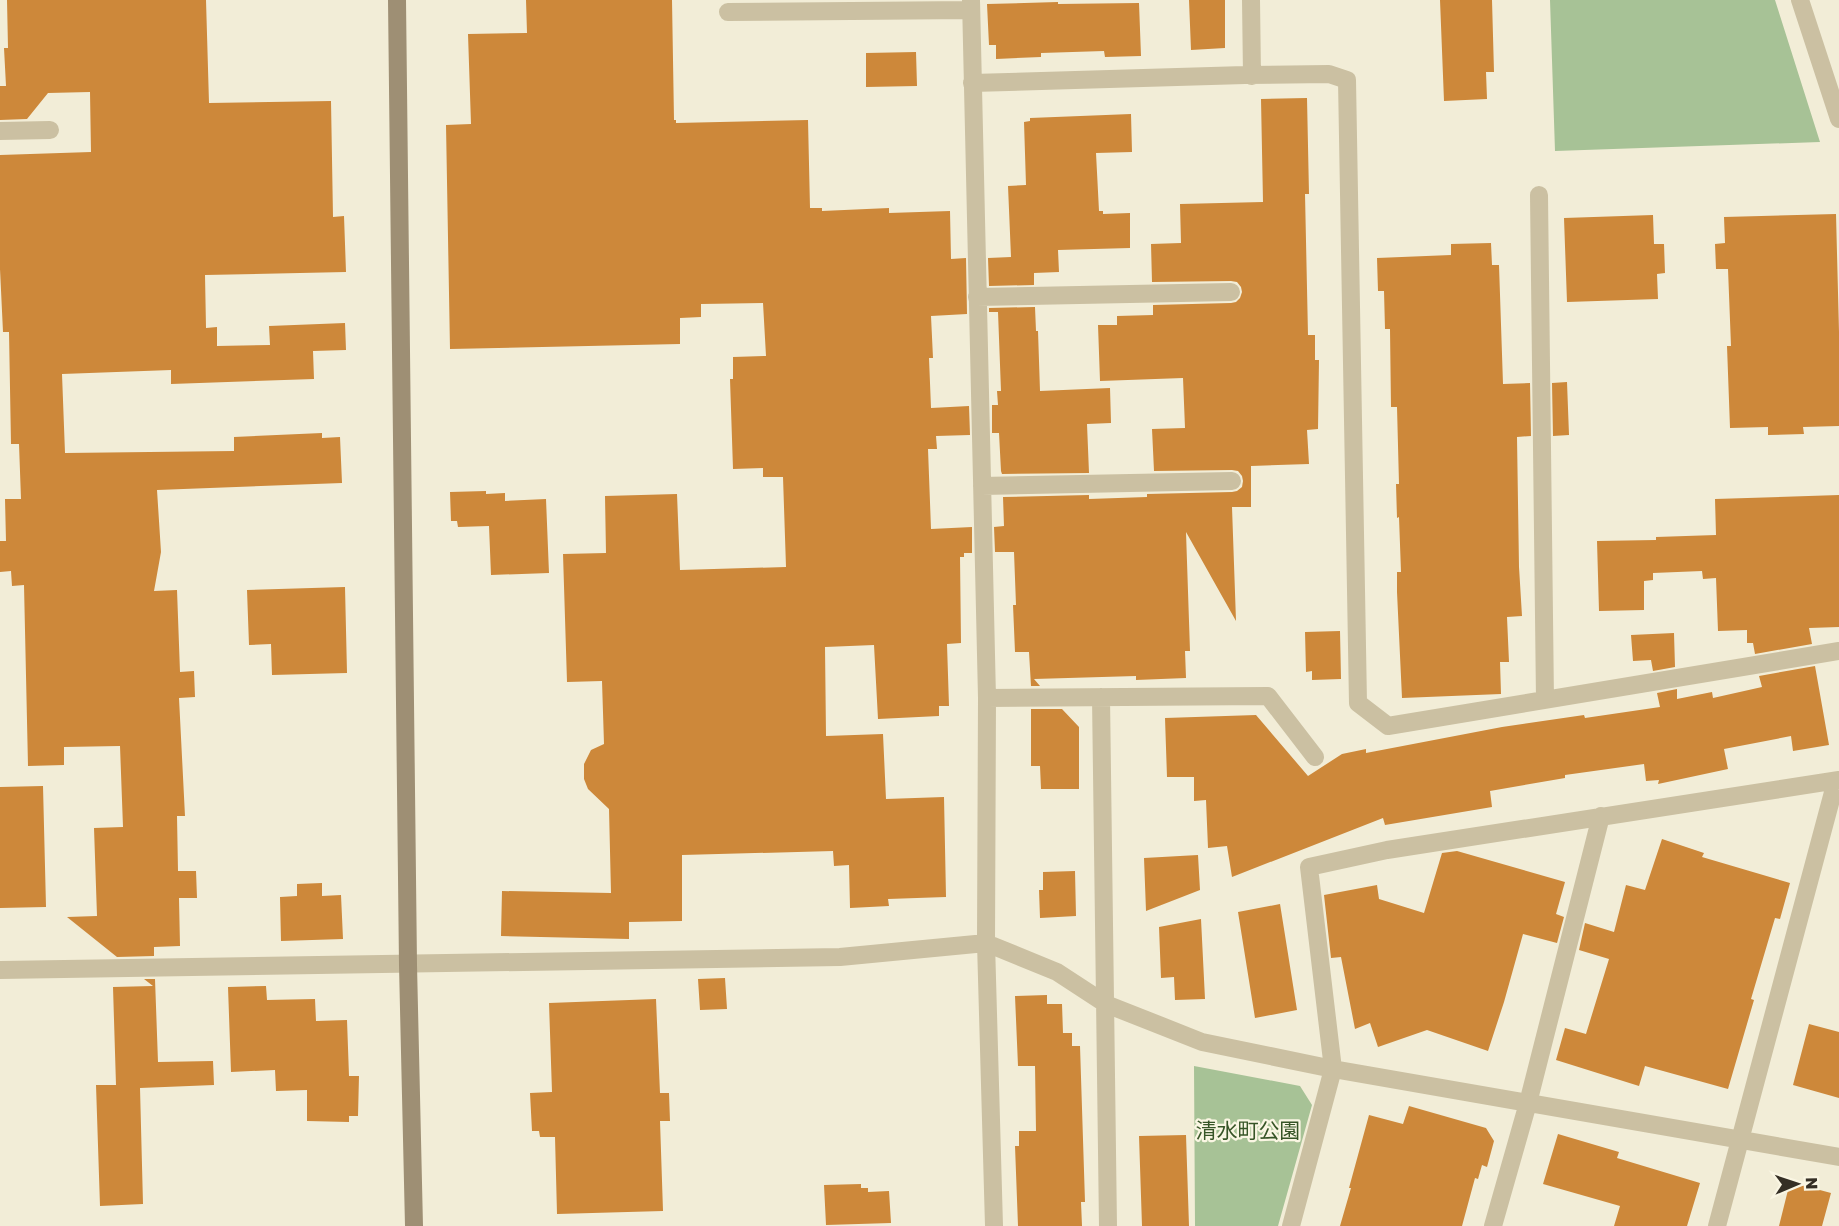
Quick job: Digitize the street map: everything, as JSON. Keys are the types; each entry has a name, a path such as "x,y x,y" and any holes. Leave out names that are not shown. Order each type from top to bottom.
{"street":[{"path":"397,0 408,965 414,1226"},
{"path":"1251,0 1252,76"},
{"path":"1800,0 1839,119"},
{"path":"728,12 971,5 987,698 986,943 994,1226"},
{"path":"972,83 1329,74 1347,80 1358,703 1388,726 1839,651"},
{"path":"0,131 50,130"},
{"path":"1539,195 1545,700"},
{"path":"977,297 1231,292"},
{"path":"982,486 1232,482"},
{"path":"987,698 1268,696 1315,757"},
{"path":"1101,697 1108,1226"},
{"path":"1291,1226 1333,1069 1309,867 1387,850 1838,781 1717,1226"},
{"path":"1493,1226 1528,1103 1601,816"},
{"path":"0,970 840,957 986,943 1057,972 1106,1004 1202,1042 1333,1069 1741,1138 1839,1157"}],"green space":[{"path":"1550,0 1775,0 1820,142 1555,151"},
{"name":"清水町公園","path":"1194,1066 1300,1086 1312,1105 1278,1226 1195,1226"}],"building":[{"path":"7,0 206,0 209,103 331,101 333,217 344,216 346,272 205,275 206,328 217,327 217,346 270,345 269,326 345,323 346,350 313,351 314,379 171,384 171,370 62,374 65,453 234,451 234,437 322,433 322,438 340,437 342,483 157,490 161,552 154,591 177,590 180,672 194,671 195,697 179,698 185,816 177,816 178,871 196,871 197,898 179,898 180,946 154,947 154,956 117,957 67,917 97,916 94,828 123,827 120,746 64,747 64,765 28,766 24,585 12,586 11,571 0,572 0,541 6,541 5,499 21,499 19,444 11,444 9,332 3,332 0,269 0,155 91,152 90,92 48,93 27,119 0,120 0,86 6,86 4,48 8,48"},
{"path":"526,0 672,0 674,120 676,123 808,120 810,208 822,208 822,211 889,208 889,213 950,211 951,259 966,258 967,314 931,316 933,358 929,358 931,408 969,406 970,435 936,436 937,449 928,449 931,529 972,527 972,553 964,553 964,557 960,557 961,643 947,644 949,706 939,706 939,716 878,719 874,645 825,647 826,736 883,734 886,799 944,797 946,897 888,899 889,906 850,908 849,865 834,866 833,851 682,855 682,921 629,922 629,939 501,936 502,891 611,893 609,809 588,789 584,779 584,764 591,750 604,744 602,681 567,682 563,554 606,553 605,496 677,494 680,570 786,567 783,477 763,477 763,468 733,469 730,379 733,379 733,357 766,356 763,303 701,304 701,317 680,318 680,344 450,349 446,125 471,124 468,34 527,33"},
{"path":"1189,0 1225,0 1225,48 1191,50"},
{"path":"1440,0 1492,0 1494,72 1486,72 1487,99 1444,101"},
{"path":"1058,2 1058,4 1139,3 1141,56 1105,57 1104,51 1041,53 1041,57 996,59 996,45 989,45 987,4"},
{"path":"916,52 917,86 866,87 866,53"},
{"path":"1307,98 1309,194 1305,194 1308,335 1315,335 1315,360 1319,360 1318,429 1307,430 1309,464 1251,466 1251,507 1232,507 1236,621 1186,532 1190,651 1185,651 1186,678 1136,680 1136,676 1034,679 1040,686 1031,686 1029,652 1015,652 1014,552 995,552 994,527 1004,526 1003,497 1089,495 1089,499 1147,497 1147,494 1232,492 1242,487 1242,476 1238,471 1154,471 1152,429 1185,428 1183,378 1100,381 1098,325 1117,325 1117,316 1153,315 1153,305 1231,303 1240,298 1242,292 1237,282 1152,282 1151,244 1181,243 1180,204 1263,202 1261,99"},
{"path":"1131,114 1132,152 1096,153 1099,211 1103,211 1103,214 1130,213 1130,248 1058,250 1059,272 1034,273 1034,285 989,286 988,258 1011,257 1008,186 1026,185 1024,122 1030,121 1030,118"},
{"path":"1836,214 1839,426 1803,427 1804,434 1768,435 1768,427 1730,428 1727,346 1731,346 1728,269 1716,269 1715,244 1725,243 1724,217"},
{"path":"1653,215 1654,244 1664,244 1665,273 1657,274 1658,299 1567,302 1564,218"},
{"path":"1491,243 1492,265 1499,265 1503,384 1530,383 1531,436 1517,437 1522,616 1507,617 1509,662 1500,662 1501,694 1402,698 1397,592 1397,572 1401,572 1396,484 1399,484 1397,407 1391,407 1390,329 1385,329 1384,291 1378,291 1377,258 1451,255 1451,244"},
{"path":"1035,307 1040,391 1110,388 1111,423 1087,424 1089,473 1002,474 1001,471 999,433 992,433 992,405 998,405 997,391 1001,391 998,312 989,312 989,308"},
{"path":"1567,382 1569,435 1553,436 1552,383"},
{"path":"486,491 486,494 505,493 505,501 546,499 549,573 491,575 489,526 458,527 457,521 451,521 450,492"},
{"path":"1839,495 1839,627 1809,628 1812,644 1755,654 1753,643 1747,643 1747,630 1718,631 1716,578 1703,579 1702,571 1653,573 1653,580 1644,581 1644,610 1599,611 1597,541 1656,540 1656,537 1716,535 1715,499"},
{"path":"345,587 347,673 272,675 271,644 249,645 247,590"},
{"path":"1340,631 1341,679 1312,680 1312,671 1306,672 1305,632"},
{"path":"1674,633 1675,667 1653,671 1651,660 1633,661 1631,635"},
{"path":"1815,666 1829,745 1793,751 1791,736 1724,749 1728,769 1658,784 1659,780 1646,781 1644,764 1565,775 1565,778 1490,791 1492,807 1385,825 1383,818 1232,877 1227,846 1208,848 1206,800 1194,801 1194,777 1167,777 1165,718 1256,715 1308,776 1342,754 1366,749 1366,753 1502,727 1660,707 1657,693 1677,689 1677,699 1712,692 1713,698 1762,687 1759,676"},
{"path":"1031,709 1062,709 1079,727 1079,789 1041,789 1040,766 1031,766"},
{"path":"43,786 46,907 0,908 0,787"},
{"path":"1662,839 1704,853 1702,857 1790,883 1780,919 1775,918 1728,1089 1645,1066 1639,1086 1556,1060 1565,1028 1586,1034 1609,959 1579,950 1585,923 1614,932 1626,885 1645,890"},
{"path":"1457,851 1565,882 1556,914 1564,917 1557,943 1523,934 1488,1051 1427,1030 1378,1047 1370,1023 1355,1029 1341,957 1331,958 1324,895 1377,885 1379,899 1424,913 1442,853"},
{"path":"1198,855 1200,890 1146,911 1144,858"},
{"path":"1075,871 1076,916 1040,918 1039,890 1043,890 1043,872"},
{"path":"322,883 322,896 341,895 343,939 281,941 280,897 297,896 297,884"},
{"path":"1280,904 1297,1010 1255,1018 1238,912"},
{"path":"1201,919 1205,999 1175,1000 1174,977 1161,978 1159,927"},
{"path":"725,978 727,1009 700,1010 698,979"},
{"path":"144,979 155,979 158,1062 213,1061 214,1085 140,1088 143,1204 100,1206 96,1085 116,1085 113,987 153,986"},
{"path":"266,986 267,1000 315,999 316,1021 347,1020 349,1076 359,1076 358,1116 349,1116 349,1122 307,1121 307,1090 276,1091 275,1070 231,1072 228,987"},
{"path":"1047,995 1047,1004 1062,1004 1063,1033 1072,1033 1072,1046 1080,1046 1085,1202 1081,1202 1082,1226 1018,1226 1015,1146 1019,1146 1019,1131 1036,1131 1035,1066 1018,1066 1015,996"},
{"path":"656,999 660,1093 669,1093 670,1121 660,1121 663,1211 557,1214 555,1137 540,1137 539,1131 532,1131 530,1093 552,1092 549,1003"},
{"path":"1809,1024 1839,1032 1839,1098 1793,1085"},
{"path":"1409,1106 1486,1128 1494,1141 1487,1167 1482,1165 1478,1179 1475,1178 1462,1226 1340,1226 1369,1115 1403,1124"},
{"path":"1558,1134 1619,1152 1617,1158 1700,1183 1687,1226 1614,1226 1620,1206 1543,1184"},
{"path":"1186,1135 1189,1226 1142,1226 1139,1136"},
{"path":"1790,1182 1831,1193 1822,1226 1779,1226"},
{"path":"861,1184 861,1188 868,1188 868,1192 889,1191 891,1223 826,1225 824,1185"}]}
